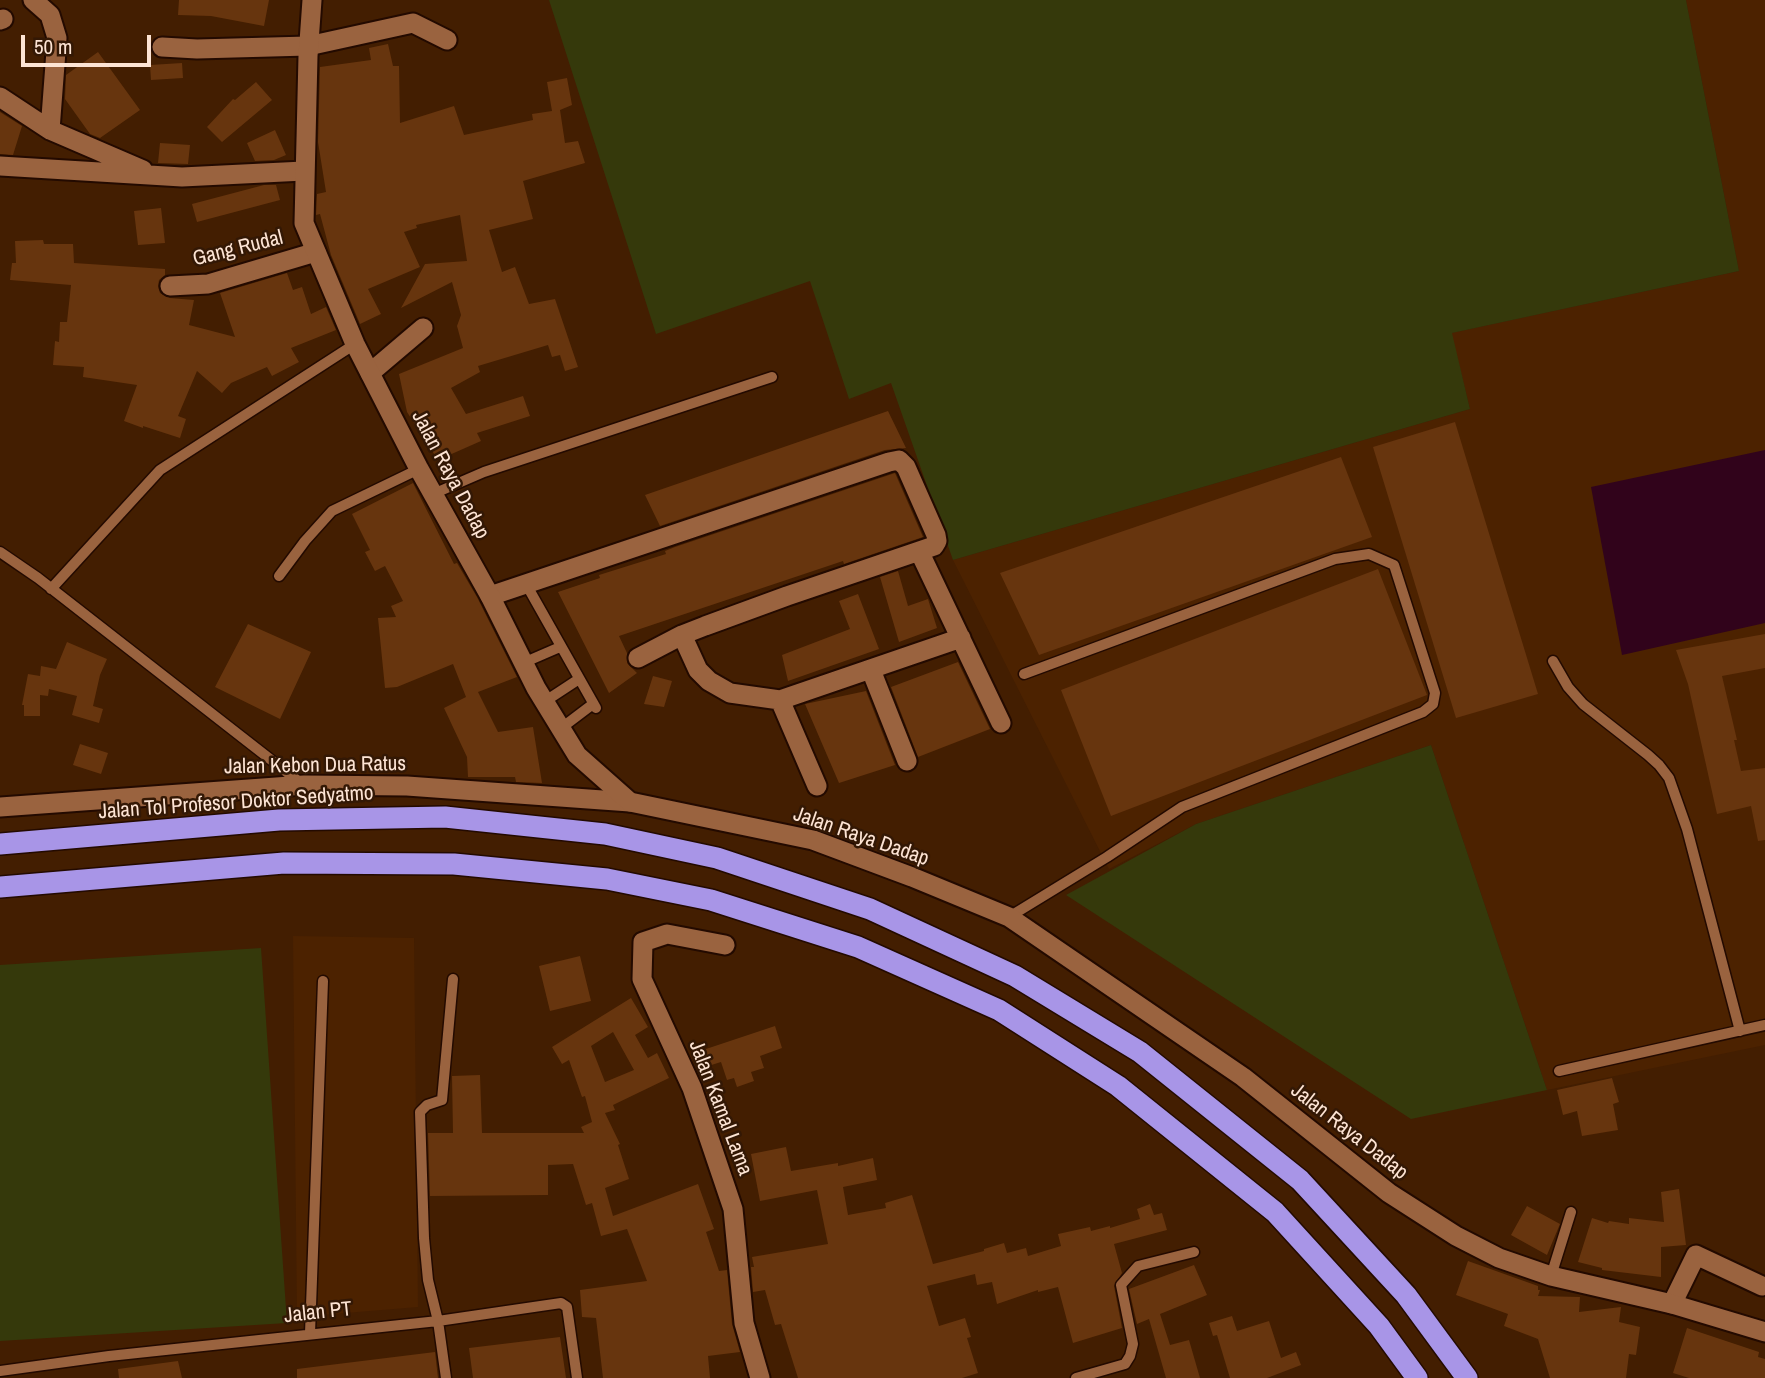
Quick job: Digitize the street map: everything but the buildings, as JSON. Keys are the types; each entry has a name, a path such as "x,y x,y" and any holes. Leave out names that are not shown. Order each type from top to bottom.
{"highway":[{"name":"Jalan Tol Profesor Doktor Sedyatmo","path":"0,844 279,820 445,817 605,834 717,858 870,909 1015,976 1140,1052 1300,1180 1406,1295 1467,1378"},
{"path":"0,887 284,863 454,864 607,880 711,900 858,947 999,1010 1118,1086 1275,1212 1379,1326 1417,1378"}],"street":[{"path":"33,0 50,15 57,38 50,130"},
{"name":"Jalan Raya Dadap","path":"312,0 308,46 304,223 355,344 419,469 490,596 544,702 577,755 630,802 814,840 1009,917 1243,1077 1390,1193 1456,1236 1488,1253 1551,1276 1672,1304 1765,1332"},
{"path":"162,47 197,49 308,46 414,23 447,40"},
{"path":"0,97 50,130 157,175"},
{"path":"0,166 182,177 304,171"},
{"name":"Gang Rudal","path":"170,286 208,284 316,252"},
{"path":"370,373 423,328"},
{"path":"490,596 889,462 899,460 906,467 936,535 934,547 682,635 638,658"},
{"path":"920,552 1001,723"},
{"path":"682,635 698,670 709,681 730,693 780,700 961,638"},
{"path":"871,670 907,761"},
{"path":"780,700 817,786"},
{"name":"Jalan Kebon Dua Ratus","path":"0,807 304,785 407,786 630,802"},
{"name":"Jalan Kamal Lama","path":"725,945 667,933 643,942 642,979 692,1088 733,1209 744,1323 760,1378"},
{"path":"1672,1304 1696,1255 1762,1286"}],"lane":[{"path":"51,589 160,470 355,344"},
{"path":"432,494 484,472 772,377"},
{"path":"279,576 332,512 419,469"},
{"path":"0,552 304,785"},
{"path":"1009,917 1182,807 1423,712 1433,704 1434,693 1394,565 1368,554 1335,559 1024,674"},
{"path":"526,584 594,706 560,729"},
{"path":"523,663 560,646"},
{"path":"1553,661 1568,687 1583,704 1659,765 1669,778 1687,829 1740,1031"},
{"path":"544,702 579,679"},
{"path":"446,1378 438,1321 428,1280 420,1112 427,1105 442,1100 453,979"},
{"path":"310,1333 323,981"},
{"path":"1559,1071 1765,1025"},
{"path":"1551,1276 1571,1212"},
{"path":"1076,1378 1125,1364 1130,1356 1133,1344 1121,1286 1138,1266 1194,1252"},
{"name":"Jalan PT","path":"0,1371 310,1333 438,1321 561,1303 567,1307 577,1378"}],"shaded area":[{"path":"1686,0 1765,0 1765,1045 1547,1090 1431,745 1196,824 1109,869 953,560 1470,409 1451,333 1739,271"},
{"path":"1765,450 1765,623 1622,655 1591,487"},
{"path":"293,936 414,938 418,1307 297,1317"}],"green space":[{"path":"549,0 1686,0 1739,271 1452,333 1470,409 953,560 891,383 849,399 810,281 656,334"},
{"path":"1431,745 1547,1090 1411,1119 1066,895 1196,824"},
{"path":"261,948 287,1323 0,1341 0,965"}]}
